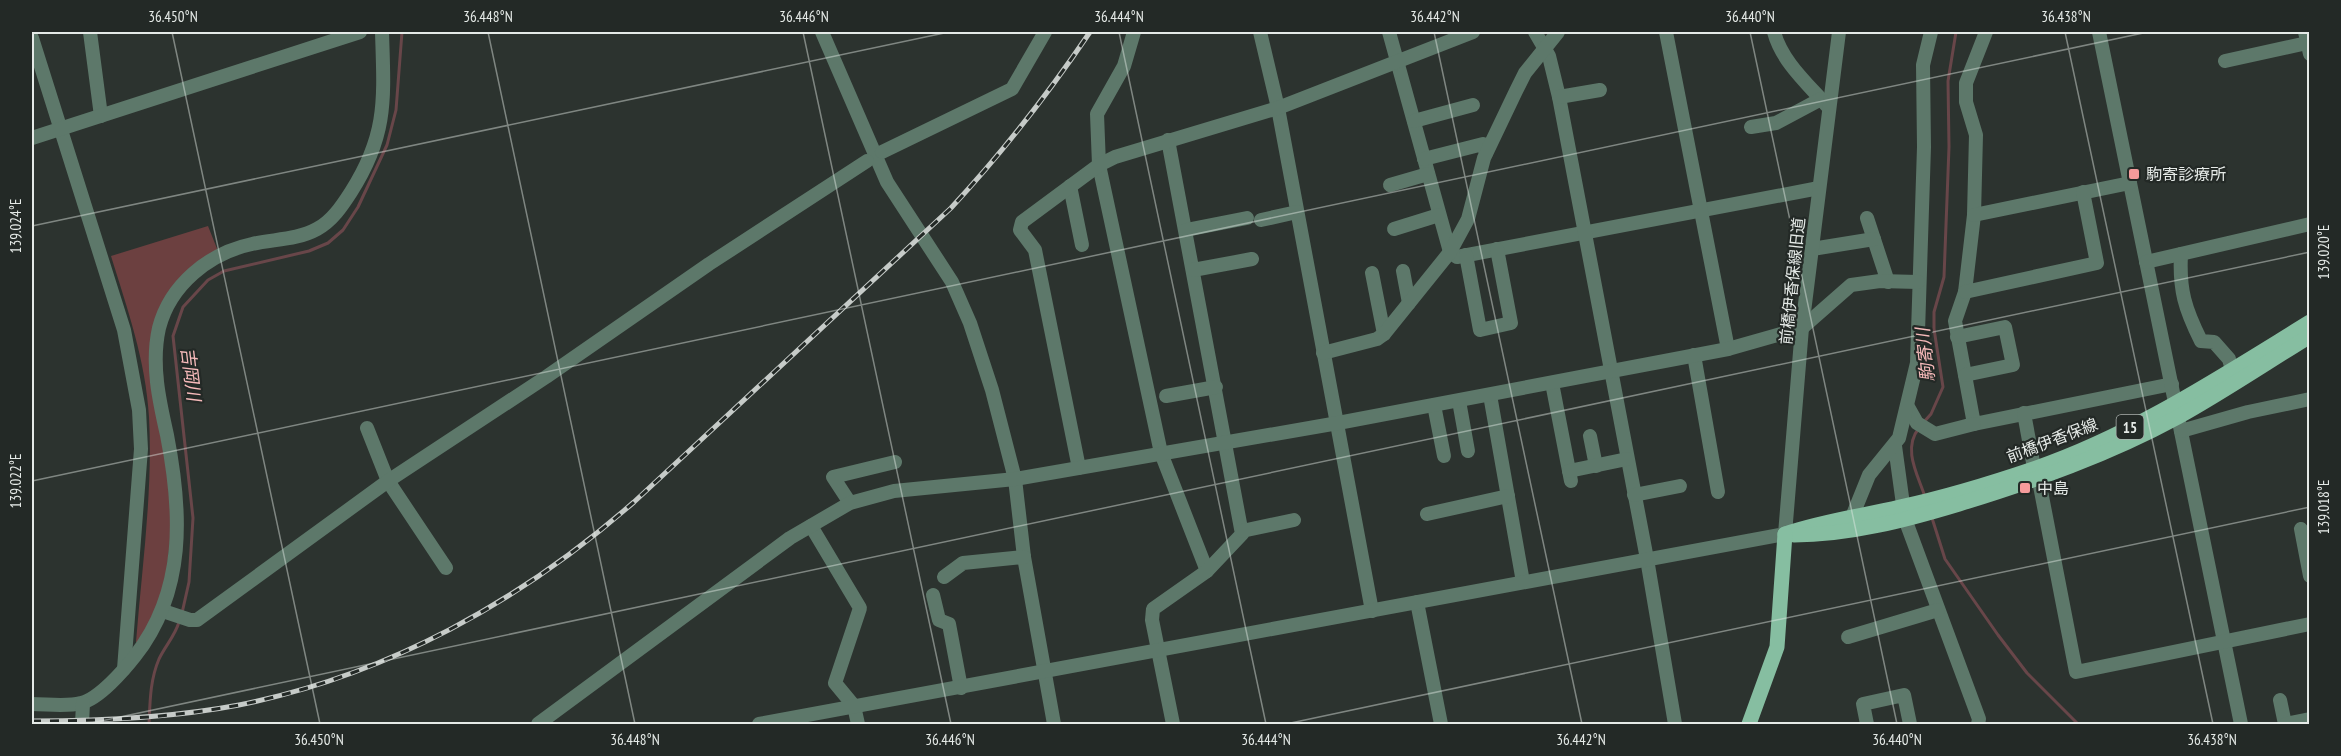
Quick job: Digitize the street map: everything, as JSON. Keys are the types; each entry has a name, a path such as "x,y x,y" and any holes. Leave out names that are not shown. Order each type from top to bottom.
{"main road":[{"name":"前橋伊香保線","path":"1929,506 2177,418 2232,370 2310,322"},
{"name":"前橋伊香保線","path":"1785,534 1816,535 2078,464 2177,418 2310,336"},
{"name":"前橋伊香保線","path":"1785,534 1813,524 1852,517 1904,513"},
{"path":"1749,724 1777,647 1785,534"}],"street":[{"path":"90,32 101,116"},
{"path":"32,138 360,32"},
{"path":"32,704 82,704 124,669 168,613 178,532 173,470 156,382 155,354 163,313 186,279 203,265 231,250 249,244 306,234 329,220 344,203 362,174 378,139 384,99 382,32"},
{"path":"822,32 887,182 952,282 970,323 992,390 1015,479 1024,557 1054,724"},
{"path":"882,152 1012,88 1045,32"},
{"path":"1134,32 1124,66 1097,114 1099,165 1161,453 1207,571"},
{"path":"1260,32 1278,108 1372,611"},
{"path":"1389,32 1449,252 1456,257 1819,188"},
{"path":"1079,468 1035,250 1020,230 1022,222 1099,165 1168,140 1278,108 1473,32"},
{"path":"1535,32 1546,47 1558,97 1647,559 1675,724"},
{"path":"1323,353 1377,339 1384,334 1449,252 1468,219 1486,153 1525,73 1558,32"},
{"path":"1666,32 1728,349"},
{"path":"1751,127 1776,123 1825,103 1788,61 1777,44 1774,32"},
{"name":"前橋伊香保線旧道","path":"1785,534 1802,328 1819,188 1825,103 1839,32"},
{"path":"1852,517 1869,475 1894,446 1908,407 1917,363 1924,147 1923,65 1931,32"},
{"path":"1974,424 1955,321 1965,292 1974,215 1976,135 1966,102 1966,83 1986,32"},
{"path":"2099,32 2241,724"},
{"path":"32,38 124,330 139,410 141,449 124,669"},
{"path":"2225,61 2307,43"},
{"path":"1558,97 1600,90"},
{"path":"1414,121 1473,105"},
{"path":"1168,140 1242,531 1242,534 1207,571 1153,609 1152,620 1173,724"},
{"path":"1424,159 1484,144 1486,153"},
{"path":"168,613 197,620 388,481 546,377 709,264 867,161"},
{"path":"1390,185 1428,174"},
{"path":"1974,215 2130,183"},
{"path":"1070,186 1082,245"},
{"path":"1965,292 2097,263 2083,192"},
{"path":"1186,230 1297,212"},
{"path":"1394,228 1439,214"},
{"path":"1867,218 1888,282"},
{"path":"2146,262 2310,224"},
{"path":"1812,249 1874,239"},
{"path":"1466,255 1480,330 1511,323 1497,249"},
{"path":"2181,254 2182,299 2201,341 2214,342 2229,359 2232,370"},
{"path":"1193,270 1252,259"},
{"path":"1403,271 1409,303"},
{"path":"1372,273 1384,334"},
{"path":"538,724 789,538 850,503 894,490 1015,479 1338,423 1728,349 1802,328 1851,285 1918,282"},
{"path":"1958,337 2005,327 2013,365 1965,375"},
{"path":"1694,356 1718,492"},
{"path":"1552,383 1570,476 1596,465 1627,459"},
{"path":"1908,407 1917,423 1935,434 2024,413 2172,384"},
{"path":"1166,396 1216,387"},
{"path":"1490,395 1522,582"},
{"path":"2177,418 2248,412 2310,399"},
{"path":"1459,401 1468,451"},
{"path":"1434,405 1444,456"},
{"path":"2024,413 2034,468"},
{"path":"367,428 388,481 446,567"},
{"path":"1590,436 1596,465"},
{"path":"1894,446 1904,513 1979,719 1978,724"},
{"path":"850,503 833,477 895,462"},
{"path":"1634,495 1680,486"},
{"path":"2040,486 2076,672 2310,624"},
{"path":"1427,514 1508,496"},
{"path":"1242,531 1294,520"},
{"path":"811,526 860,608 834,683 854,706 858,724"},
{"path":"2304,532 2310,576"},
{"path":"759,724 1045,673 1785,534"},
{"path":"944,577 963,563 1024,557"},
{"path":"933,595 939,620 949,624 961,688"},
{"path":"1417,602 1441,724"},
{"path":"1848,637 1938,610"},
{"path":"1867,724 1863,704 1904,695 1910,724"},
{"path":"2280,700 2285,724 2310,719"},
{"path":"82,704 82,724"}],"shaded area":[{"path":"208,226 218,251 159,315 173,517 164,592 139,642 136,642 150,473 149,417 140,355 111,256"}],"waterway":[{"name":"吉岡川","path":"182,613 189,582 193,518 173,336 183,307 208,280 224,271 309,251 328,243 343,230 358,207 387,145 396,110 402,32"},
{"name":"駒寄川","path":"1923,423 1931,414 1943,387 1934,329 1934,312 1944,277 1949,147 1948,81 1956,32"},
{"name":"駒寄川","path":"1919,428 1914,436 1912,453 1925,497"},
{"name":"駒寄川","path":"1932,518 1945,559 1998,635 2027,673 2078,724"},
{"name":"吉岡川","path":"149,724 151,691 156,667 179,622"}],"railway":[{"path":"32,721 162,716 239,705 294,692 348,675 400,654 499,602 591,538 634,502 951,208 1024,122 1090,32"}],"place":[{"name":"駒寄診療所","path":"2134,174"},
{"name":"中島","path":"2025,488"}]}
